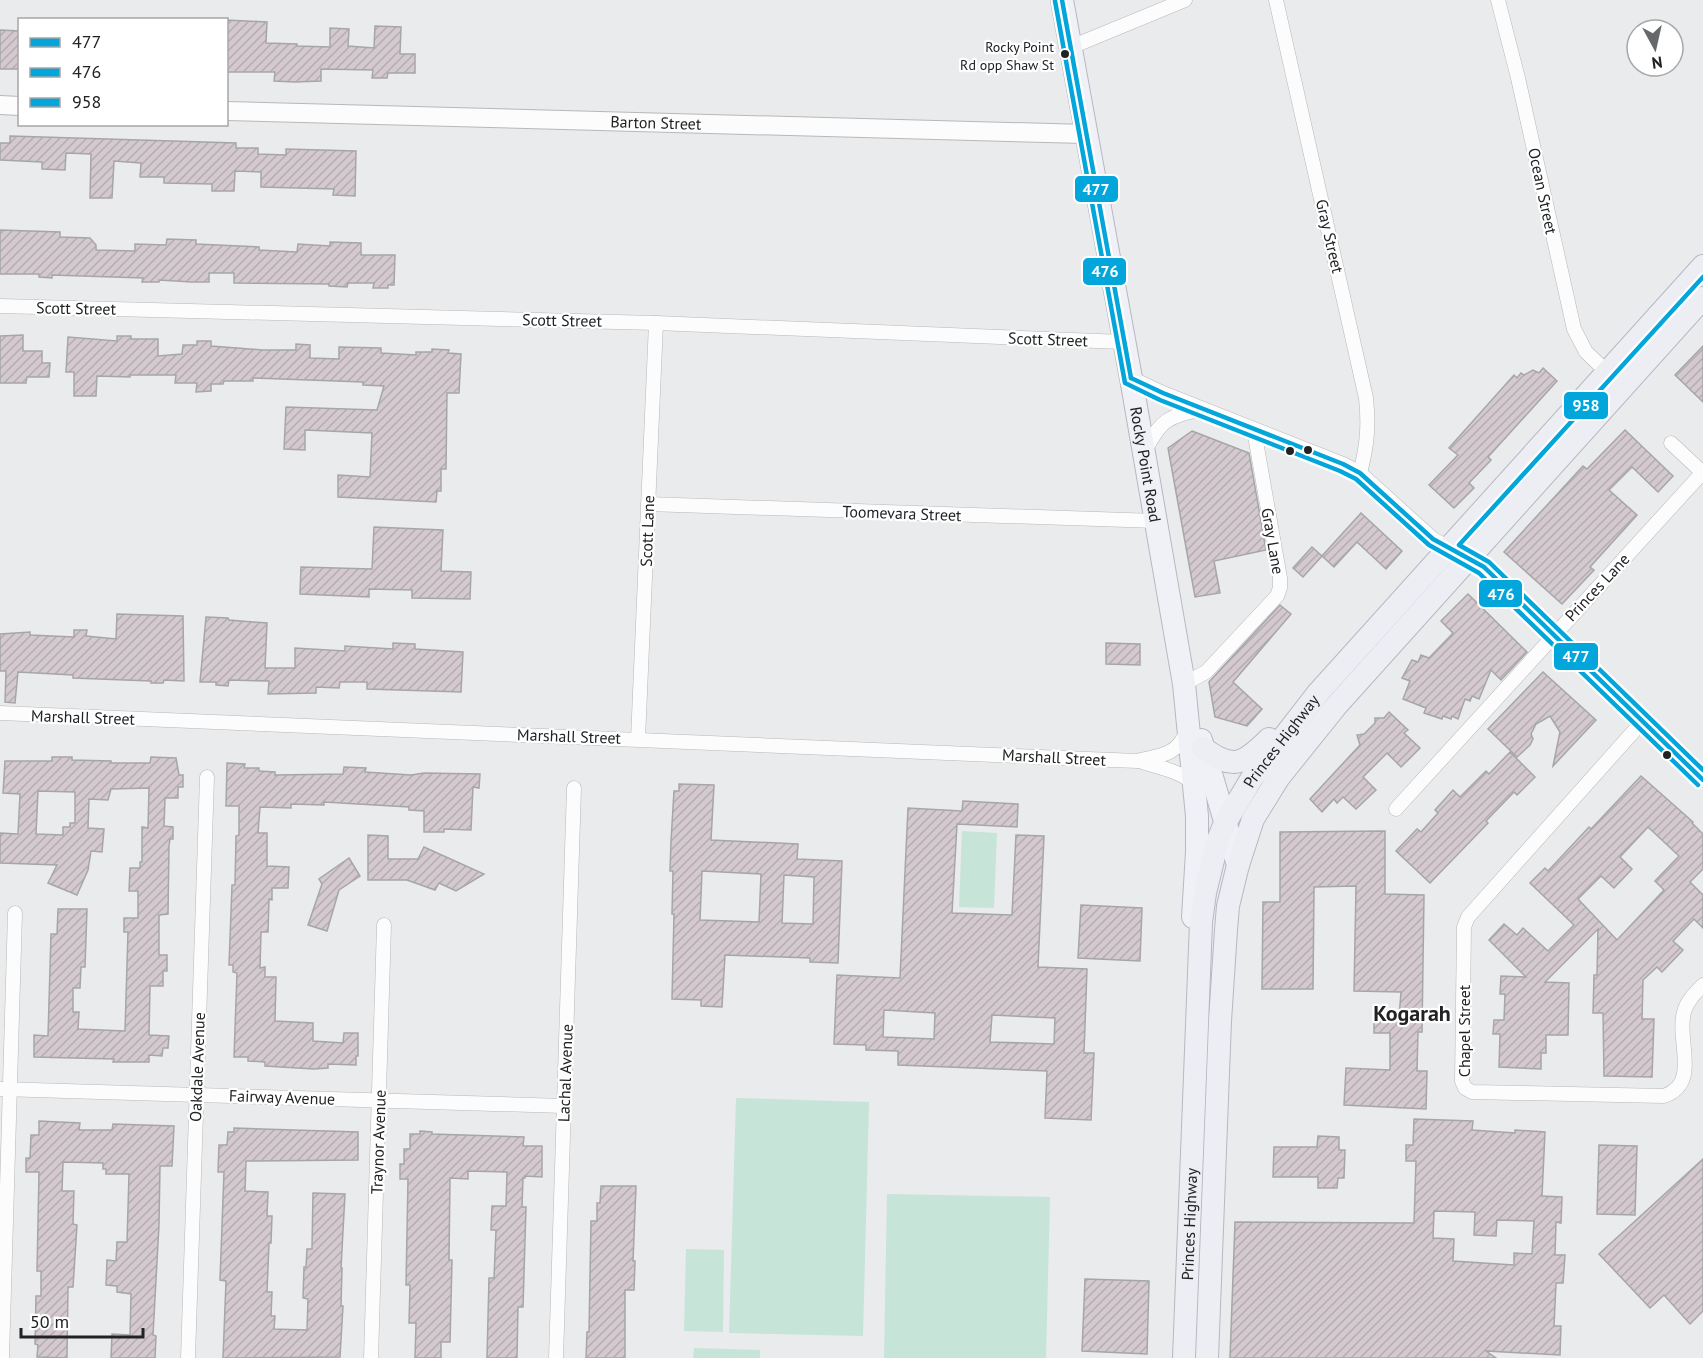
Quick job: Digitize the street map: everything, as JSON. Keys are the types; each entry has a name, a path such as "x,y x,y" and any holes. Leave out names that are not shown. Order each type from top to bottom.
{"highway":[{"name":"Princes Highway","path":"1184,1358 1201,922 1212,860 1225,823 1252,778 1318,693 1447,547 1703,266"},
{"name":"Princes Highway","path":"1207,1358 1223,957 1228,906 1253,819 1279,777 1336,706 1703,298"},
{"path":"1203,748 1221,760 1229,762 1247,759 1318,693"}],"main road":[{"name":"Rocky Point Road","path":"1062,0 1184,684 1195,785 1197,852 1189,982 1196,1014"},
{"name":"Rocky Point Road","path":"1184,684 1238,865"}],"street":[{"path":"1071,47 1185,0"},
{"name":"Gray Street","path":"1276,0 1366,399 1368,443 1360,473"},
{"name":"Ocean Street","path":"1498,0 1518,78 1574,329 1586,352 1607,372"},
{"path":"0,105 18,106"},
{"name":"Barton Street","path":"228,111 1086,134"},
{"name":"Scott Street","path":"0,306 656,323 1124,342"},
{"name":"Scott Lane","path":"638,739 656,323"},
{"path":"1131,378 1203,410 1336,461 1360,473 1433,539 1484,567 1703,780"},
{"path":"1144,453 1155,432 1164,422 1176,415 1203,410"},
{"name":"Gray Lane","path":"1184,684 1206,672 1276,596 1280,588 1254,430"},
{"path":"1671,443 1703,472"},
{"name":"Princes Lane","path":"1396,808 1703,472"},
{"name":"Toomevara Street","path":"648,504 1156,521"},
{"name":"Marshall Street","path":"0,713 1137,761 1178,772 1195,785"},
{"name":"Chapel Street","path":"1642,722 1468,917 1464,927 1462,1081 1465,1088 1472,1092 1664,1096 1675,1092 1682,1083 1684,1072 1684,1012 1690,999 1703,985"},
{"name":"Marshall Street","path":"1137,761 1174,751 1188,729"},
{"name":"Oakdale Avenue","path":"188,1358 207,777"},
{"name":"Lachal Avenue","path":"556,1358 574,788"},
{"path":"2,1358 5,1089 15,913"},
{"name":"Traynor Avenue","path":"371,1358 384,925"},
{"name":"Fairway Avenue","path":"5,1089 564,1106"}],"green space":[{"path":"962,831 997,833 994,908 959,907"},
{"path":"736,1098 869,1102 863,1336 729,1333"},
{"path":"887,1194 1050,1197 1046,1358 884,1358"},
{"path":"686,1249 724,1250 723,1332 684,1331"},
{"path":"694,1348 760,1350 760,1358 693,1358"}],"building":[{"path":"228,20 267,22 266,43 297,44 297,46 330,47 330,28 349,29 348,46 374,48 375,26 401,27 400,54 415,54 415,73 388,73 387,78 372,78 373,70 321,69 321,81 274,81 275,72 228,72"},
{"path":"0,30 18,31 18,69 0,69"},
{"path":"10,136 236,143 236,148 258,148 258,154 286,155 286,149 356,151 355,196 333,195 334,189 261,187 261,172 235,171 234,191 212,191 212,184 164,183 164,177 140,177 141,163 114,161 112,198 90,198 91,154 66,153 65,170 42,169 42,162 0,160 0,143 10,143"},
{"path":"0,230 60,232 60,237 90,238 96,245 96,250 135,251 135,244 166,245 167,239 196,240 196,244 259,247 259,250 297,252 298,244 330,246 330,242 361,243 361,255 395,255 394,285 388,285 388,288 373,288 374,283 348,283 347,287 329,286 329,284 234,283 234,273 209,273 209,282 159,280 159,282 142,282 143,278 52,275 52,278 39,277 39,274 0,274"},
{"path":"23,335 23,351 42,351 42,363 50,363 49,377 27,377 26,383 0,383 0,336"},
{"path":"117,336 131,336 131,339 158,339 158,356 182,354 183,345 197,345 197,341 211,341 211,346 262,350 296,350 296,344 310,345 310,358 339,359 339,347 381,348 381,353 416,355 416,352 432,352 432,349 449,350 448,353 461,354 459,393 447,393 446,469 441,469 441,491 437,491 436,502 338,497 338,475 370,477 372,433 305,430 305,450 284,449 286,407 377,410 384,386 363,385 363,382 253,378 253,381 224,381 223,384 211,384 211,391 196,392 197,383 175,383 176,375 97,376 96,396 74,396 74,372 66,372 68,337 117,341"},
{"path":"1703,346 1703,402 1675,375"},
{"path":"1543,368 1557,381 1488,457 1491,460 1469,483 1474,488 1454,508 1429,485 1458,455 1449,448 1514,375 1517,378 1521,373 1524,375 1533,370 1539,373"},
{"path":"1625,430 1673,476 1658,492 1632,467 1609,490 1637,515 1590,567 1594,570 1562,604 1504,552 1583,466 1587,469"},
{"path":"1192,431 1249,453 1266,550 1214,561 1220,593 1195,597 1168,448"},
{"path":"1361,513 1402,551 1386,569 1357,542 1334,567 1322,556"},
{"path":"374,527 443,530 441,571 471,572 470,599 412,598 412,590 369,589 369,597 300,594 301,567 372,569"},
{"path":"1312,547 1322,556 1303,577 1293,568"},
{"path":"1468,594 1527,652 1501,680 1491,670 1479,699 1472,696 1470,701 1465,699 1458,719 1443,716 1442,719 1424,713 1426,708 1403,699 1410,681 1402,678 1412,660 1418,662 1421,655 1429,658 1453,633 1441,621"},
{"path":"1280,605 1291,614 1233,682 1262,709 1247,726 1215,717 1209,682"},
{"path":"117,614 183,616 184,681 164,680 163,683 151,683 151,681 73,678 73,675 18,672 15,703 5,702 6,671 0,671 0,634 30,632 30,635 74,637 74,630 87,630 86,636 116,639"},
{"path":"206,617 267,623 265,668 295,668 295,648 345,651 345,646 393,649 393,643 415,644 415,649 463,652 461,692 367,689 367,682 340,682 339,688 316,687 316,693 268,694 269,681 229,680 228,686 216,685 216,682 200,682"},
{"path":"1106,643 1140,644 1140,665 1106,664"},
{"path":"1543,672 1596,720 1553,766 1560,732 1550,716 1536,724 1531,734 1533,739 1530,745 1517,757 1488,729"},
{"path":"1389,712 1408,730 1404,733 1420,748 1401,767 1387,753 1363,777 1376,790 1356,809 1343,797 1337,803 1334,799 1322,812 1310,799 1360,745 1357,735 1364,734 1375,723 1375,718 1384,718"},
{"path":"1510,752 1535,777 1517,795 1514,792 1486,821 1488,823 1430,883 1396,851 1417,829 1421,832 1438,813 1435,810 1453,790 1460,797 1486,771 1489,774"},
{"path":"52,757 72,757 72,760 111,761 111,763 150,763 151,757 176,758 179,775 183,775 183,787 178,787 178,798 165,798 164,826 173,827 173,839 170,839 169,846 168,914 159,915 159,955 167,955 167,971 163,971 163,986 150,986 149,1035 169,1036 168,1048 163,1048 162,1056 149,1055 149,1062 34,1057 34,1035 48,1036 51,934 57,934 58,909 87,909 85,967 81,967 80,988 73,988 73,1012 79,1012 78,1029 125,1031 128,932 124,932 124,918 138,918 138,891 129,891 130,868 140,868 142,827 148,828 149,788 111,789 108,800 89,799 88,828 104,829 102,852 91,851 88,870 77,895 48,883 57,865 0,863 0,833 18,834 20,794 3,793 5,761 52,761","holes":["38,791 75,792 75,823 70,823 70,827 63,827 63,835 36,834"]},
{"path":"227,763 245,764 244,768 259,768 259,771 275,772 275,775 343,774 344,767 366,768 365,772 411,775 424,773 480,774 479,788 473,787 471,830 444,829 444,832 424,832 424,811 409,810 409,807 324,802 324,805 291,804 291,808 260,807 258,833 267,833 267,866 289,867 288,888 272,888 272,900 269,899 268,932 261,932 260,968 265,967 265,977 276,977 275,1021 313,1023 313,1041 343,1043 344,1033 358,1033 356,1065 328,1064 328,1068 314,1069 265,1066 265,1062 248,1061 248,1057 234,1057 237,973 233,972 233,965 229,965 232,885 235,885 239,806 226,806"},
{"path":"1641,776 1693,822 1703,834 1703,869 1690,882 1703,895 1703,928 1694,919 1673,941 1683,950 1662,972 1657,967 1643,980 1642,1019 1654,1019 1652,1077 1604,1076 1603,1013 1593,1013 1598,929 1545,982 1569,983 1568,1035 1546,1035 1546,1053 1541,1053 1541,1069 1499,1067 1500,1034 1493,1034 1494,1020 1504,1020 1505,994 1500,994 1501,976 1526,977 1489,940 1504,924 1517,935 1523,928 1548,951 1574,925 1530,883 1545,868 1548,871 1589,827 1591,829","holes":["1648,827 1679,856 1655,881 1664,890 1617,940 1578,899 1601,876 1614,888 1632,869 1620,857"]},
{"path":"679,784 714,785 711,840 798,844 797,859 842,861 838,963 810,962 810,958 725,955 722,1007 701,1006 701,1000 672,999 674,914 672,914 673,871 670,871 671,841 674,791 679,791","holes":["702,871 761,874 759,922 700,920","784,875 814,877 813,924 782,923"]},
{"path":"963,801 1018,804 1017,827 957,824 952,913 1012,915 1016,835 1044,836 1038,967 1087,969 1084,1053 1094,1053 1091,1120 1045,1118 1047,1071 898,1065 898,1051 866,1050 866,1045 834,1044 837,975 900,978 908,808 962,811","holes":["884,1010 935,1013 934,1039 883,1037","992,1015 1055,1018 1054,1044 990,1042"]},
{"path":"1385,831 1385,894 1424,895 1422,1032 1418,1032 1417,1071 1427,1071 1426,1109 1344,1105 1346,1068 1390,1070 1390,1033 1374,1033 1374,1017 1399,1017 1401,992 1354,991 1356,886 1314,887 1313,989 1262,989 1263,902 1280,902 1280,832"},
{"path":"368,835 388,836 388,859 418,859 424,847 484,874 456,891 439,883 435,890 407,880 368,880"},
{"path":"349,858 360,876 339,890 327,931 308,925 322,884 319,879"},
{"path":"1081,905 1142,908 1140,961 1078,958"},
{"path":"1414,1119 1473,1121 1472,1130 1515,1133 1515,1130 1545,1132 1542,1196 1562,1197 1561,1223 1556,1222 1555,1255 1565,1255 1563,1283 1556,1283 1554,1326 1561,1326 1560,1355 1486,1351 1496,1358 1230,1358 1235,1222 1414,1223 1416,1161 1406,1161 1406,1145 1413,1145","holes":["1434,1211 1475,1212 1474,1235 1496,1236 1497,1220 1534,1221 1532,1254 1514,1253 1514,1265 1453,1261 1454,1239 1433,1238"]},
{"path":"39,1121 80,1123 79,1130 112,1130 113,1124 174,1126 172,1166 160,1166 153,1335 156,1336 155,1358 111,1358 112,1334 130,1335 131,1294 117,1292 117,1286 106,1285 107,1260 116,1261 117,1242 127,1242 129,1174 106,1174 103,1163 63,1162 62,1191 74,1191 73,1224 77,1225 73,1287 68,1287 67,1358 37,1357 36,1296 41,1296 41,1271 37,1271 39,1172 26,1172 26,1158 30,1158 31,1135 39,1135"},
{"path":"234,1128 358,1132 358,1160 246,1161 245,1191 268,1192 267,1216 272,1216 267,1292 272,1292 271,1316 275,1316 274,1329 307,1330 308,1299 303,1298 304,1267 306,1267 307,1249 312,1249 313,1193 345,1194 340,1357 223,1358 226,1281 220,1280 224,1172 218,1172 219,1145 227,1145 228,1132 234,1132"},
{"path":"420,1131 432,1132 432,1134 524,1137 523,1146 542,1146 542,1177 525,1176 523,1178 522,1207 526,1207 523,1307 518,1307 517,1358 487,1358 489,1278 494,1278 496,1230 491,1230 492,1206 506,1206 507,1172 468,1171 468,1179 450,1178 449,1260 452,1260 450,1342 441,1342 441,1358 415,1358 416,1323 409,1323 410,1285 406,1285 408,1179 400,1179 400,1164 404,1164 404,1149 410,1149 410,1134 420,1134"},
{"path":"1318,1136 1339,1137 1339,1150 1345,1150 1344,1178 1338,1178 1337,1188 1318,1188 1318,1177 1273,1177 1274,1147 1317,1147"},
{"path":"1599,1145 1637,1146 1635,1215 1597,1214"},
{"path":"1703,1159 1703,1311 1690,1324 1664,1295 1650,1308 1599,1254"},
{"path":"601,1186 636,1186 634,1290 625,1290 625,1358 586,1358 587,1332 589,1332 591,1221 597,1221 597,1203 600,1203"},
{"path":"1085,1279 1149,1281 1147,1354 1082,1351"}],"transit line":[{"name":"477","path":"1062,0 1131,378"},
{"name":"476","path":"1055,1 1125,383 1160,400 1356,479 1429,545 1479,573 1698,785"},
{"name":"958","path":"1703,277 1459,545 1489,562 1703,770"},
{"name":"477","path":"1131,378 1360,473 1433,539 1484,567 1703,780"}],"place":[{"name":"Rocky Point Rd opp Shaw St","path":"1065,54"}],"district":[{"name":"Kogarah","path":"1412,1013"}]}
